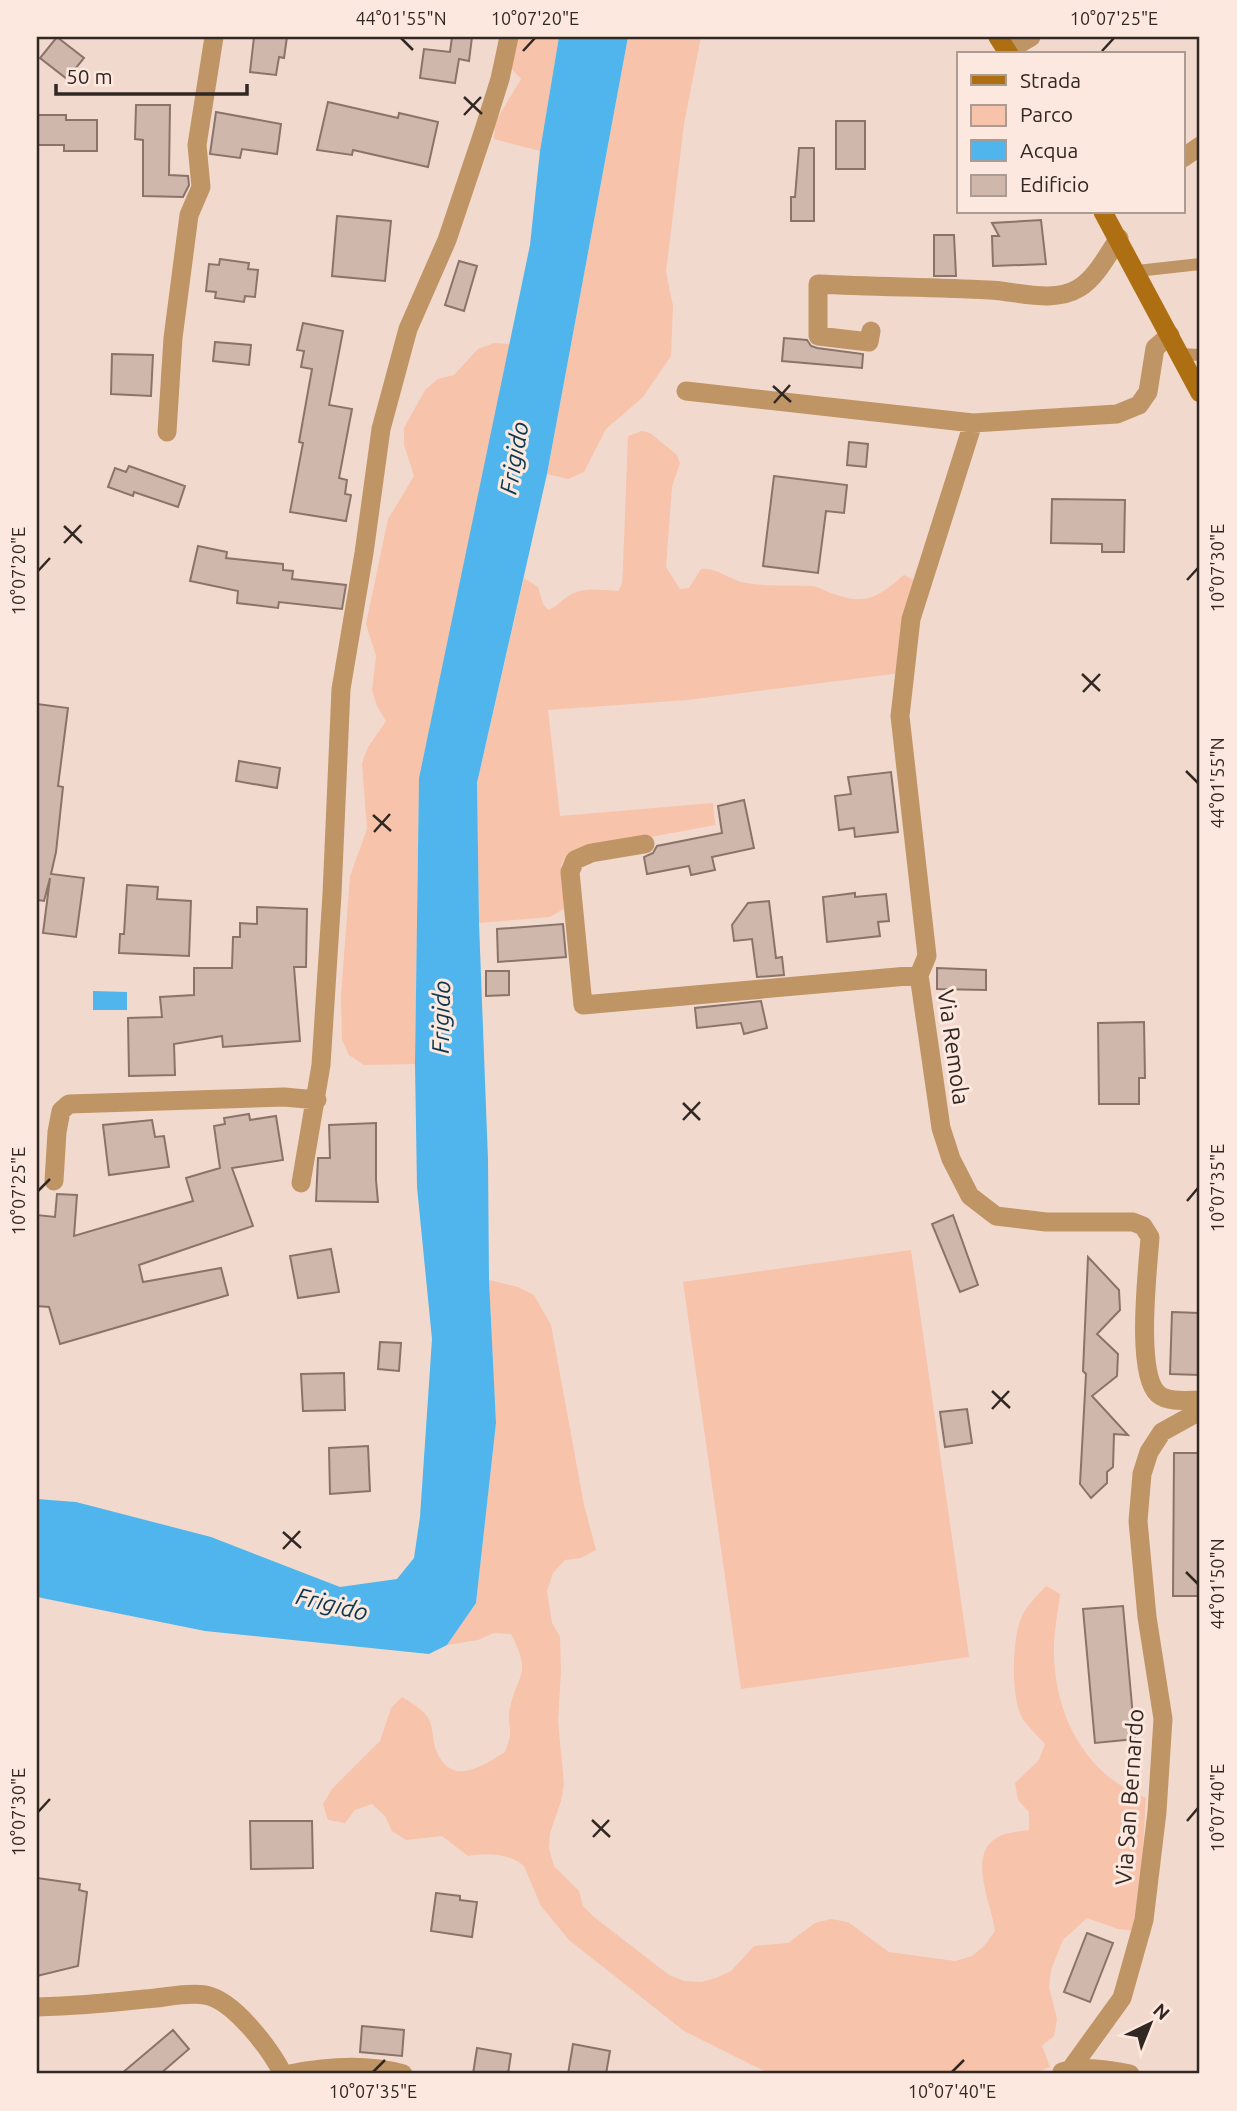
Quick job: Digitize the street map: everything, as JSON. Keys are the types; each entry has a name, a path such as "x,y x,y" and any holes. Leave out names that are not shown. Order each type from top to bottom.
{"main road":[{"path":"1104,214 1200,393"}],"street":[{"path":"167,432 173,338 189,215 201,187 197,145 214,37"},
{"path":"301,1183 321,1065 341,690 365,553 381,429 408,329 447,240 500,79 509,37"},
{"path":"1005,47 1031,37"},
{"path":"1184,157 1200,146"},
{"path":"871,331 869,342 818,336 818,284 993,290 1026,294 1066,293 1079,288 1095,272 1119,238"},
{"path":"686,391 973,423 1117,414 1139,405 1148,392 1155,348 1170,335"},
{"path":"919,975 927,956 900,716 911,619 973,423"},
{"name":"Via Remola","path":"645,844 591,853 575,860 570,872 583,1005 919,975 941,1128 951,1159 970,1196 996,1216 1046,1222 1133,1222 1143,1226 1150,1237 1143,1329 1151,1384 1159,1395 1174,1400 1200,1400"},
{"path":"54,1181 61,1111 69,1104 284,1097 317,1100"},
{"name":"Via San Bernardo","path":"1064,2072 1122,1998 1144,1920 1157,1812 1163,1719 1147,1617 1138,1521 1142,1474 1149,1452 1162,1432 1200,1411"},
{"path":"37,2007 207,1995 227,2006 255,2033 274,2057 282,2074"},
{"path":"290,2074 321,2068 391,2071 403,2074"},
{"path":"1064,2072 1110,2070 1130,2074"}],"lane":[{"path":"1137,271 1200,264"},
{"path":"1180,354 1200,355"}],"green space":[{"path":"517,37 559,37 540,151 494,139 495,122 521,79 511,68"},
{"path":"628,37 701,37 684,124 666,272 673,306 671,356 643,397 606,429 584,472 568,479 547,474"},
{"path":"494,343 511,344 419,778 415,1064 364,1065 349,1055 342,1040 341,996 350,876 367,829 362,763 368,747 386,721 372,690 376,656 366,624 388,519 414,476 404,445 404,428 425,390 438,379 454,375 478,349"},
{"path":"642,431 650,433 677,455 680,463 672,487 666,567 680,589 689,588 701,569 706,569 741,582 812,586 848,598 866,599 881,593 904,575 916,581 901,673 688,700 548,710 560,816 713,803 715,825 570,852 561,865 565,908 550,917 479,923 477,783 524,578 538,587 543,604 548,610 579,591 618,591 622,584 628,436"},
{"path":"911,1250 969,1657 741,1689 683,1282"},
{"path":"489,1280 518,1287 534,1295 551,1325 584,1505 596,1550 581,1558 565,1560 553,1573 547,1591 552,1623 560,1637 558,1721 564,1784 550,1833 549,1849 554,1866 579,1891 583,1906 594,1917 669,1975 684,1981 701,1982 716,1978 731,1971 754,1946 788,1943 815,1923 831,1919 848,1922 889,1952 955,1961 972,1956 995,1931 983,1879 984,1853 991,1843 1002,1835 1029,1830 1029,1812 1018,1800 1015,1783 1039,1760 1045,1744 1025,1722 1019,1710 1014,1683 1014,1653 1022,1616 1046,1586 1060,1594 1054,1641 1055,1672 1066,1718 1089,1757 1105,1774 1124,1788 1146,1798 1142,1866 1134,1931 1118,1929 1087,1918 1063,1940 1051,1970 1049,1987 1057,2019 1054,2036 1042,2046 1050,2067 1031,2074 770,2074 684,2031 569,1940 541,1906 524,1866 518,1862 497,1855 468,1856 442,1836 406,1840 392,1831 385,1816 372,1804 355,1810 345,1823 328,1820 323,1804 332,1789 380,1741 391,1708 402,1697 426,1715 436,1750 442,1762 450,1768 458,1771 477,1768 505,1752 509,1742 509,1714 522,1668 518,1648 511,1634 494,1633 478,1640 447,1645 476,1603 496,1423"}],"water":[{"name":"Frigido","path":"559,37 628,37 547,474 477,783 489,1280 496,1423 476,1603 447,1645 429,1654 205,1631 37,1597 37,1499 76,1502 211,1537 340,1587 397,1579 414,1558 420,1517 432,1339 417,1187 415,1064 419,778 530,245 540,151"},
{"path":"93,991 127,992 127,1010 93,1010"}],"building":[{"path":"57,37 84,58 67,79 40,58"},
{"path":"254,37 287,37 284,58 279,57 276,75 250,72"},
{"path":"452,37 472,37 469,61 459,59 455,83 420,78 424,49 450,52"},
{"path":"328,102 398,118 399,113 438,122 428,167 353,150 352,155 317,150"},
{"path":"136,105 170,105 169,175 188,176 189,185 183,197 143,196 143,140 135,139"},
{"path":"216,112 281,124 277,154 242,149 240,158 210,154"},
{"path":"37,115 66,115 66,120 97,120 97,151 64,151 64,145 37,145"},
{"path":"836,121 865,121 865,169 836,169"},
{"path":"799,148 814,148 814,221 791,221 791,197 795,197"},
{"path":"337,216 391,221 385,281 332,276"},
{"path":"1041,220 1046,264 993,266 992,236 999,236 992,223"},
{"path":"934,235 954,235 956,276 934,276"},
{"path":"220,259 249,263 248,269 258,270 255,297 245,296 244,302 215,298 216,292 206,291 209,264 219,265"},
{"path":"459,261 477,266 464,311 445,305"},
{"path":"303,323 343,331 329,405 352,409 339,478 347,480 345,494 351,495 346,521 290,512 303,443 299,442 312,369 301,367 304,351 297,350"},
{"path":"784,338 807,340 811,346 817,348 863,354 862,368 782,361"},
{"path":"215,342 251,345 249,365 213,361"},
{"path":"112,354 153,355 151,396 111,394"},
{"path":"849,442 868,444 866,467 847,465"},
{"path":"129,466 185,486 178,507 134,492 133,496 108,487 115,468 126,472"},
{"path":"774,476 847,485 844,513 826,511 818,573 763,566"},
{"path":"1052,499 1125,500 1124,552 1102,552 1102,544 1051,543"},
{"path":"198,546 227,552 226,558 283,564 283,570 293,571 292,579 346,585 342,609 279,602 278,608 237,603 238,591 190,581"},
{"path":"37,704 68,708 58,786 63,787 51,874 84,878 76,937 43,933 50,878 44,901 37,900"},
{"path":"239,761 280,768 277,788 236,781"},
{"path":"891,772 898,832 855,837 854,828 839,830 835,796 851,794 848,777"},
{"path":"744,800 754,848 712,857 715,870 691,875 689,866 647,874 644,857 653,853 657,846 722,833 718,806"},
{"path":"127,885 158,887 157,899 191,901 189,956 119,953 120,934 124,934"},
{"path":"855,893 855,897 886,894 889,921 878,922 880,936 827,942 823,897"},
{"path":"769,901 776,958 782,957 784,975 757,977 752,939 734,941 732,925 748,903"},
{"path":"257,907 307,909 306,967 294,967 300,1041 223,1047 222,1036 174,1044 175,1075 129,1076 128,1018 162,1017 160,997 194,995 194,968 232,968 233,937 240,937 240,923 257,924"},
{"path":"563,924 566,957 498,962 497,929"},
{"path":"937,968 986,970 986,990 937,989"},
{"path":"486,971 509,971 509,995 486,996"},
{"path":"761,1001 767,1028 744,1034 741,1023 697,1028 695,1008"},
{"path":"1144,1022 1145,1078 1139,1078 1139,1104 1099,1104 1098,1023"},
{"path":"249,1114 250,1120 276,1116 283,1160 232,1168 253,1226 139,1265 143,1282 221,1268 228,1295 60,1344 49,1307 37,1306 37,1215 55,1217 57,1194 77,1195 74,1236 193,1201 186,1178 220,1168 214,1126 225,1124 224,1118"},
{"path":"152,1120 155,1137 164,1136 169,1167 109,1175 103,1125"},
{"path":"376,1123 378,1202 316,1201 318,1158 330,1158 329,1125"},
{"path":"953,1215 978,1285 960,1292 932,1224"},
{"path":"331,1249 339,1292 298,1298 290,1256"},
{"path":"1088,1257 1119,1290 1120,1310 1097,1334 1118,1354 1117,1376 1092,1396 1128,1435 1114,1434 1113,1467 1107,1472 1107,1483 1091,1498 1080,1484 1086,1374 1083,1371"},
{"path":"1172,1312 1200,1313 1200,1375 1170,1374"},
{"path":"380,1342 401,1343 399,1371 378,1369"},
{"path":"344,1373 345,1410 303,1411 301,1374"},
{"path":"967,1409 972,1443 945,1447 940,1412"},
{"path":"368,1446 370,1491 330,1494 329,1448"},
{"path":"1174,1453 1200,1453 1200,1596 1173,1596"},
{"path":"1123,1606 1135,1739 1095,1743 1083,1609"},
{"path":"250,1821 312,1821 313,1868 251,1869"},
{"path":"37,1878 80,1884 79,1890 87,1892 78,1966 37,1976"},
{"path":"436,1893 460,1896 460,1900 477,1902 472,1937 431,1931"},
{"path":"1087,1933 1113,1943 1090,2002 1064,1992"},
{"path":"362,2026 404,2030 402,2056 360,2052"},
{"path":"173,2030 189,2049 160,2074 121,2074"},
{"path":"573,2044 610,2051 606,2074 568,2074"},
{"path":"477,2048 511,2054 508,2074 473,2074"}]}
